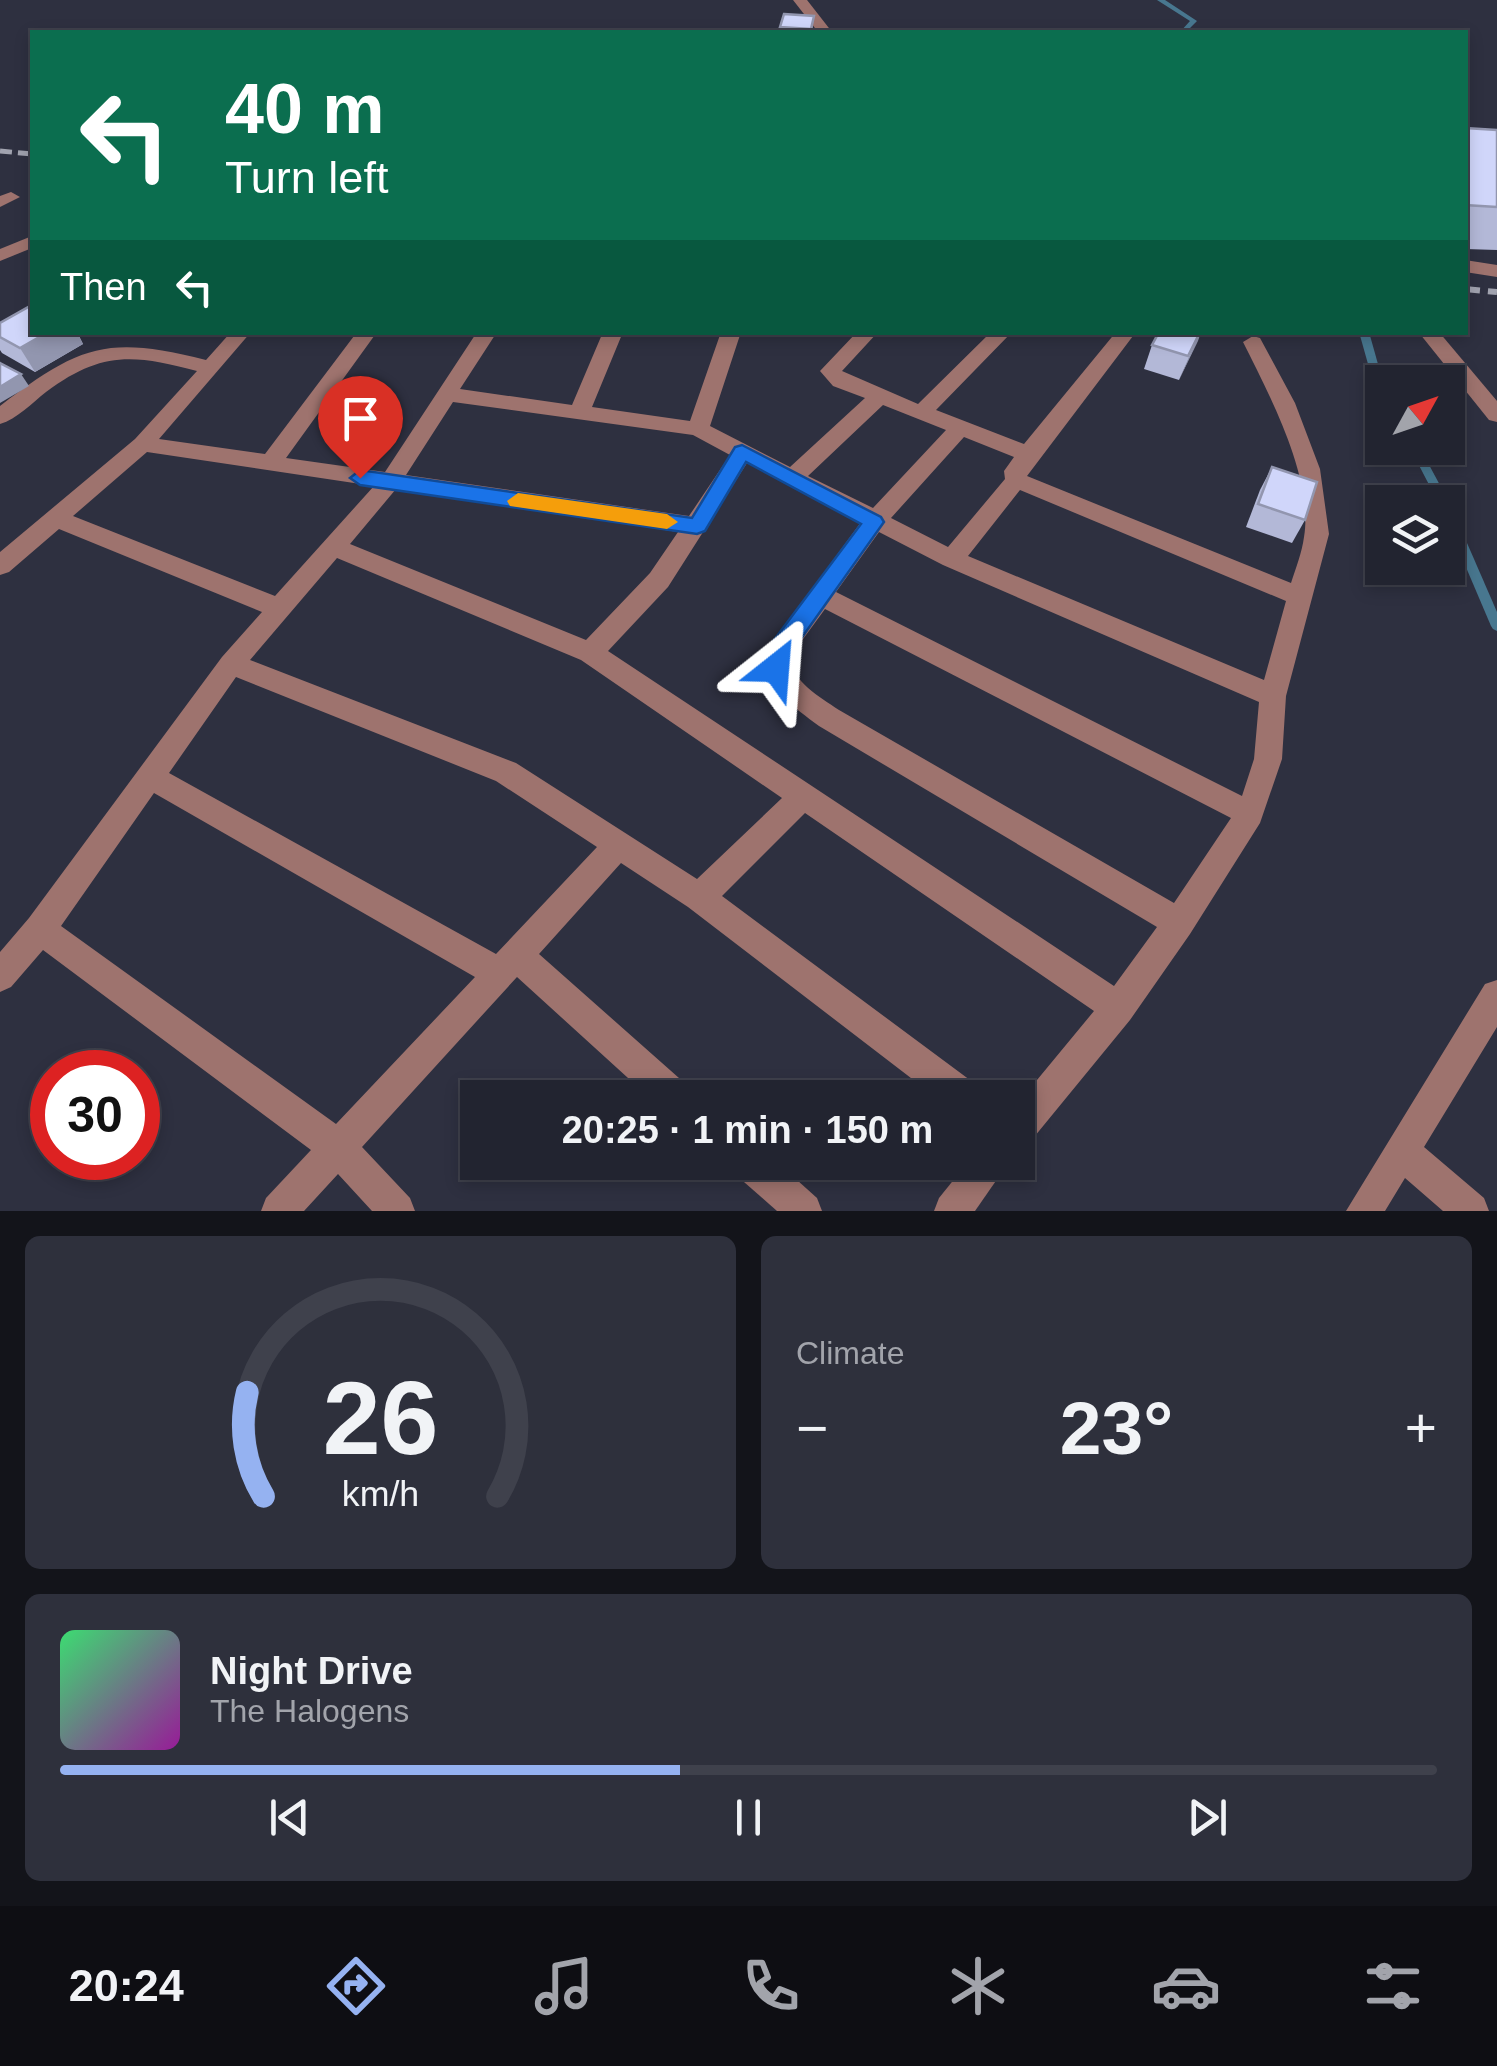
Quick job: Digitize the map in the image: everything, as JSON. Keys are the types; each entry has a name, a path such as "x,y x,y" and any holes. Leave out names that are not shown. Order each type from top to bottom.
{"street":[{"path":"800,0 824,30"},
{"path":"0,256 30,242"},
{"path":"1468,267 1497,272"},
{"path":"0,566 143,444 239,335"},
{"path":"270,463 366,335"},
{"path":"0,976 40,929 231,664 390,482 485,335"},
{"path":"580,410 611,335"},
{"path":"698,429 730,335"},
{"path":"866,335 830,371 840,381 1028,454"},
{"path":"921,412 999,335"},
{"path":"952,558 1016,480 1015,470 1125,335"},
{"path":"1431,335 1495,411"},
{"path":"1035,1109 1118,1008 1179,923 1250,814 1268,759 1273,696 1317,534 1309,469 1284,402 1253,342"},
{"path":"0,416 66,369 94,357 126,350 211,368"},
{"path":"446,394 698,429 874,522 1273,696"},
{"path":"793,477 880,396"},
{"path":"960,428 874,522 777,655 776,668 790,688 829,718 1179,923"},
{"path":"143,444 697,526"},
{"path":"590,653 659,580 742,452"},
{"path":"1016,480 1301,597"},
{"path":"58,520 281,609"},
{"path":"336,548 590,653 1118,1008"},
{"path":"820,595 1250,814"},
{"path":"231,664 506,772 699,896 942,1080"},
{"path":"150,777 508,964 653,1080"},
{"path":"699,896 804,795"},
{"path":"279,1211 619,845"},
{"path":"40,929 336,1148 397,1211"},
{"path":"1364,1211 1497,996"},
{"path":"1401,1151 1472,1211"},
{"path":"770,1180 804,1211"},
{"path":"952,1211 977,1180"}],"building":[{"path":"784,14 814,16 811,29 780,27"},
{"path":"1468,128 1497,130 1497,207 1468,205"},
{"path":"30,306 30,335 43,335 20,348 0,337 0,323"},
{"path":"1157,335 1198,335 1188,356 1152,345"},
{"path":"0,363 21,374 0,387"},
{"path":"1272,467 1317,482 1305,520 1258,504"}],"waterway":[{"path":"1160,0 1194,21 1185,30"},
{"path":"1365,335 1373,365"},
{"path":"1424,465 1434,485"},
{"path":"1465,552 1497,626"}],"railway":[{"path":"0,151 30,154"},
{"path":"1468,289 1497,292"}],"slow traffic":[{"path":"518,501 667,522"}],"route":[{"path":"360,478 697,526 742,452 874,522 777,655 776,668"}]}
